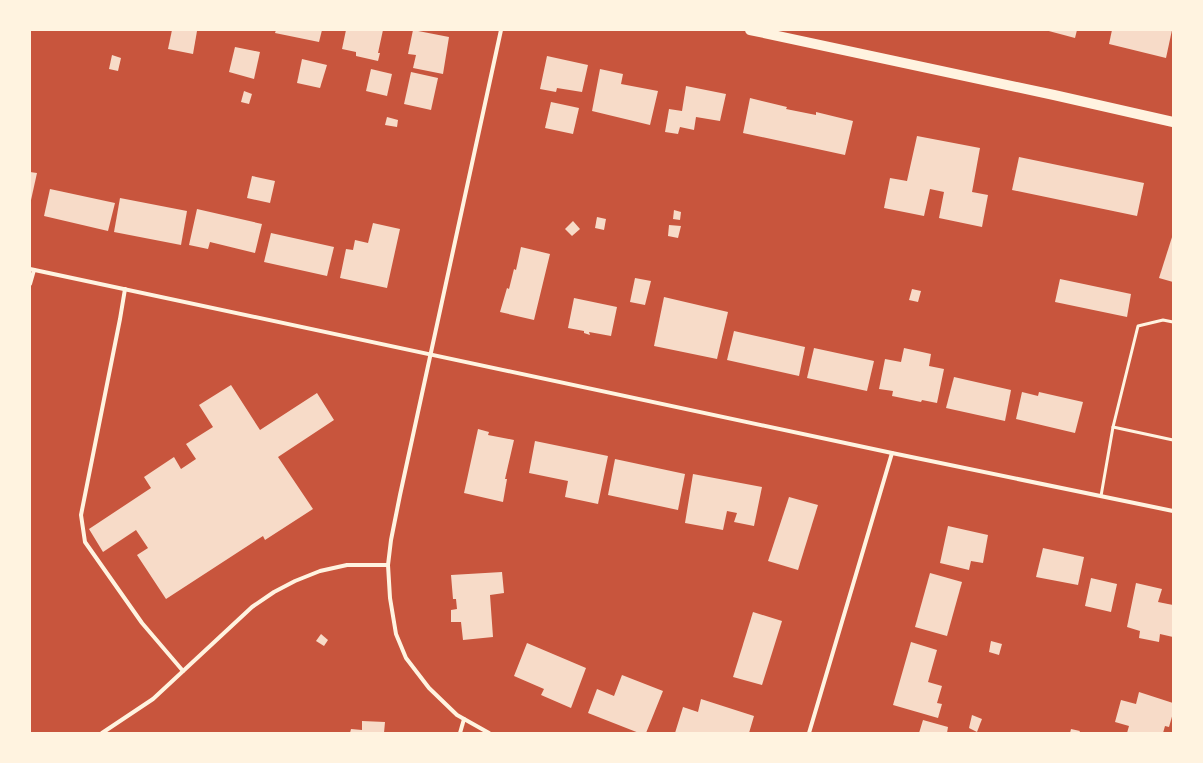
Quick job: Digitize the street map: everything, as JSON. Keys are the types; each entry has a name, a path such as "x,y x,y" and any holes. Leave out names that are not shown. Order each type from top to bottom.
{"main road":[{"path":"750,30 1046,93 1173,122"}],"street":[{"path":"489,733 457,715 428,688 406,658 396,634 390,598 388,565 391,540 400,495 501,30"},
{"path":"30,284 32,270 892,453 1173,511"},
{"path":"125,289 81,515 85,542 142,624 183,671"},
{"path":"809,733 892,453"},
{"path":"102,733 153,699 252,607 274,592 295,581 320,572 347,565 388,565"},
{"path":"460,733 464,719"}],"lane":[{"path":"1101,496 1113,428 1138,326 1163,320 1173,322"},
{"path":"1113,428 1173,440"}],"building":[{"path":"172,30 197,31 193,54 168,49"},
{"path":"276,30 322,30 319,42 275,33"},
{"path":"346,30 383,30 378,53 380,53 378,61 356,56 356,52 342,49"},
{"path":"413,30 449,37 443,74 413,68 416,55 408,54"},
{"path":"1045,30 1077,30 1075,38"},
{"path":"1112,30 1172,30 1166,58 1109,44"},
{"path":"235,47 260,52 254,79 229,72"},
{"path":"112,55 121,58 118,71 109,69"},
{"path":"547,56 588,65 582,92 557,88 556,92 540,89"},
{"path":"302,59 327,65 320,88 297,83"},
{"path":"371,69 392,74 387,96 366,91"},
{"path":"600,69 623,74 621,84 658,91 650,125 592,111"},
{"path":"411,72 438,78 431,110 404,104"},
{"path":"686,86 726,94 720,121 696,117 694,130 680,127 678,134 665,132 669,109 682,111"},
{"path":"244,91 252,94 249,104 241,102"},
{"path":"750,98 787,107 786,109 816,115 816,112 853,121 845,155 743,133"},
{"path":"551,102 579,108 573,134 545,128"},
{"path":"387,117 398,120 397,127 385,125"},
{"path":"917,136 980,148 972,192 988,195 982,227 939,218 944,192 930,189 924,216 884,208 890,178 907,181"},
{"path":"1019,157 1144,183 1137,216 1012,190"},
{"path":"30,172 37,173 31,200 30,200"},
{"path":"252,176 275,181 270,203 247,198"},
{"path":"50,189 115,203 108,231 44,216"},
{"path":"120,198 187,211 181,245 114,232"},
{"path":"197,209 262,224 255,253 210,242 208,249 189,245"},
{"path":"674,210 681,212 680,220 673,219"},
{"path":"597,217 606,219 604,230 595,228"},
{"path":"573,221 580,229 572,236 565,229"},
{"path":"373,223 400,229 387,288 340,278 346,249 353,250 355,240 368,243"},
{"path":"669,225 681,226 678,238 668,236"},
{"path":"271,233 334,247 327,276 264,262"},
{"path":"1173,234 1173,282 1159,278"},
{"path":"521,247 550,254 534,320 500,312 507,288 509,289 514,269 516,270"},
{"path":"635,278 651,281 645,305 630,302"},
{"path":"1060,279 1131,294 1127,317 1055,302"},
{"path":"912,289 921,291 918,302 909,300"},
{"path":"664,297 728,312 717,359 654,346"},
{"path":"574,298 617,307 611,336 589,332 590,335 584,333 584,331 568,328"},
{"path":"734,331 805,347 799,376 727,360"},
{"path":"814,348 874,361 867,391 807,378"},
{"path":"904,348 931,354 929,366 944,369 937,403 922,400 921,402 892,396 893,391 879,389 885,359 901,362"},
{"path":"954,377 1011,390 1005,421 946,408"},
{"path":"231,385 260,430 317,393 334,420 278,457 313,509 265,540 263,536 166,599 137,555 148,548 136,530 103,552 89,529 151,488 144,477 174,457 181,469 196,459 186,444 213,427 199,405"},
{"path":"1022,392 1038,396 1039,392 1083,402 1075,433 1016,419"},
{"path":"478,429 489,432 488,435 514,440 505,479 507,479 503,502 464,493"},
{"path":"535,441 608,456 598,504 565,497 568,481 529,473"},
{"path":"615,459 685,474 678,510 608,495"},
{"path":"693,474 762,487 754,526 734,522 737,513 727,511 723,530 685,523"},
{"path":"789,497 818,505 798,570 768,561"},
{"path":"948,526 988,535 983,563 971,561 969,570 940,563"},
{"path":"1043,548 1084,557 1078,585 1036,577"},
{"path":"502,572 504,593 490,595 493,637 463,640 461,622 451,622 451,610 457,609 456,599 453,599 451,575"},
{"path":"930,573 962,582 947,636 915,627"},
{"path":"1091,578 1117,584 1111,612 1085,606"},
{"path":"1136,583 1162,589 1158,602 1173,605 1173,637 1160,634 1159,642 1139,638 1140,631 1127,627"},
{"path":"753,612 782,621 762,685 733,677"},
{"path":"321,634 328,640 324,646 316,641"},
{"path":"991,641 1002,644 999,655 989,652"},
{"path":"911,642 937,650 928,682 942,686 937,703 942,704 938,718 893,705"},
{"path":"527,643 586,668 571,708 541,695 544,689 514,676"},
{"path":"622,675 663,691 646,733 639,733 588,713 597,689 614,696"},
{"path":"1139,692 1173,703 1173,713 1169,727 1165,726 1163,733 1127,733 1129,726 1115,722 1121,700 1136,704"},
{"path":"701,699 754,716 749,733 675,733 683,707 698,712"},
{"path":"972,715 982,719 977,732 969,728"},
{"path":"923,720 948,727 947,733 919,733"},
{"path":"362,721 385,722 384,733 350,733 351,729 362,730"},
{"path":"1071,729 1080,731 1079,733 1070,733"}]}
